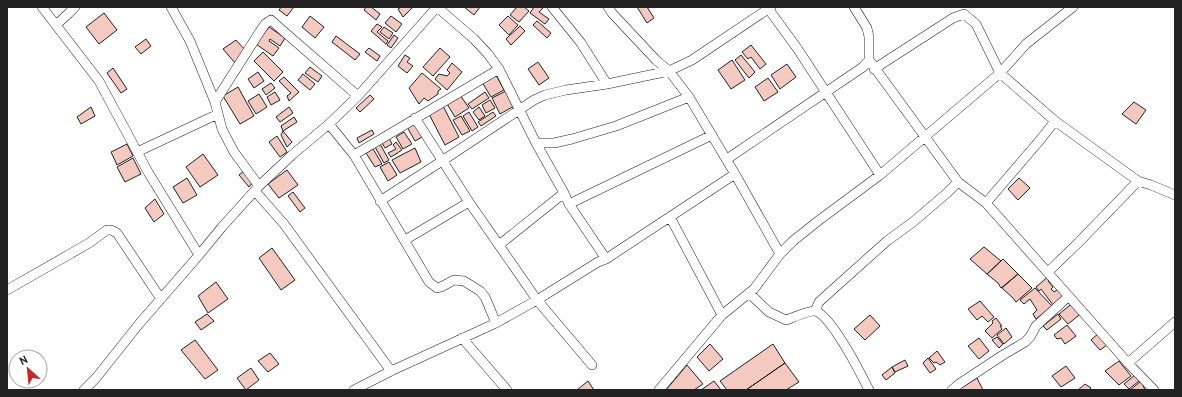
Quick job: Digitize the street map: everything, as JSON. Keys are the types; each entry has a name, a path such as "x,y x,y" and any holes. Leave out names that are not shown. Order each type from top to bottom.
{"street":[{"path":"42,7 99,81 148,172 199,255"},
{"path":"56,25 75,7"},
{"path":"171,7 190,41 215,102 222,129 234,152 257,188 391,371"},
{"path":"84,390 96,378 139,324 257,188 358,96 437,7 474,39 499,69 536,143 569,204 606,259"},
{"path":"552,7 581,43 607,84"},
{"path":"608,7 656,60 669,71 689,97 727,160 780,254"},
{"path":"854,7 867,28 869,37 869,60 958,182 986,203 1128,363 1154,390"},
{"path":"659,390 722,315 754,289 780,254 793,241 880,175 1000,73 1026,44 1073,7"},
{"path":"380,201 534,100 545,95 566,90 607,84 669,71 692,60 769,8 880,175"},
{"path":"874,68 953,18 964,14 976,24 1000,73 1055,121 1138,182 1151,185 1175,195"},
{"path":"215,102 265,24 271,20 282,28 358,96"},
{"path":"727,160 863,66 869,60"},
{"path":"354,155 499,69"},
{"path":"536,143 554,143 616,126 689,97"},
{"path":"137,152 218,114"},
{"path":"415,118 468,202 537,300 592,365"},
{"path":"986,203 1055,121"},
{"path":"329,124 354,155 380,201 405,240 415,261 429,282 437,288 454,280 464,281 480,290 485,297 496,322"},
{"path":"569,204 712,135"},
{"path":"354,390 496,322 537,300 598,262 606,259 735,174"},
{"path":"816,311 818,302 888,241 930,208 958,182"},
{"path":"1048,272 1080,242 1138,182"},
{"path":"499,245 564,193"},
{"path":"405,240 468,202"},
{"path":"670,217 722,315"},
{"path":"7,290 89,243 107,230 111,230 117,233 162,298"},
{"path":"749,293 769,312 786,320 812,311 816,311 820,314 834,330 869,390"},
{"path":"952,390 1003,355 1025,342 1030,337 1036,326 1069,296"},
{"path":"1128,363 1175,322"},
{"path":"462,338 507,390"}],"building":[{"path":"281,7 294,7 287,16 279,10"},
{"path":"366,7 371,7 380,14 376,20 364,10"},
{"path":"401,7 413,7 403,17 398,9"},
{"path":"464,7 480,7 474,15"},
{"path":"517,7 524,7 529,11 519,22 510,15"},
{"path":"534,7 544,7 539,12 549,19 545,24 530,13"},
{"path":"637,7 647,7 654,18 647,23"},
{"path":"104,13 117,30 99,44 86,27"},
{"path":"310,16 324,27 315,38 302,27"},
{"path":"391,16 402,24 396,32 385,23"},
{"path":"508,16 518,25 509,35 499,25"},
{"path":"537,21 551,33 547,38 533,25"},
{"path":"377,24 382,27 377,32 388,41 386,44 371,31"},
{"path":"520,26 525,31 511,45 506,39"},
{"path":"269,27 285,38 280,46 270,39 269,41 279,48 273,56 256,44"},
{"path":"384,27 393,33 389,39 380,32"},
{"path":"394,35 398,38 391,48 387,45"},
{"path":"336,36 360,54 355,60 332,42"},
{"path":"146,39 151,46 141,54 135,47"},
{"path":"236,40 246,51 236,64 223,49"},
{"path":"751,45 766,64 760,69 751,57 748,59 742,52"},
{"path":"369,48 380,56 377,61 365,52"},
{"path":"440,48 450,57 433,76 423,67"},
{"path":"263,52 283,72 274,81 254,61"},
{"path":"405,55 410,58 407,62 413,66 407,73 398,66"},
{"path":"741,55 755,72 749,78 735,60"},
{"path":"732,60 745,80 731,89 718,70"},
{"path":"538,62 549,78 539,85 528,69"},
{"path":"452,63 462,72 447,90 435,79 439,74 447,76 450,73 447,70"},
{"path":"787,64 796,77 780,89 771,75"},
{"path":"310,67 322,76 318,82 305,73"},
{"path":"113,68 127,89 121,93 107,73"},
{"path":"258,72 264,81 254,88 248,79"},
{"path":"422,73 441,89 438,91 438,94 428,101 424,98 419,104 409,88"},
{"path":"303,74 315,84 310,90 298,80"},
{"path":"496,75 504,90 491,97 482,82"},
{"path":"284,77 299,92 289,101 287,96 291,93 279,81"},
{"path":"768,78 778,92 764,101 755,87"},
{"path":"271,83 275,88 266,95 262,89"},
{"path":"238,87 254,116 240,124 223,96"},
{"path":"506,91 514,106 500,114 492,98"},
{"path":"275,92 280,100 271,105 267,97"},
{"path":"485,92 489,98 472,109 468,104"},
{"path":"259,94 267,107 256,114 248,101"},
{"path":"370,95 374,99 360,112 356,108"},
{"path":"460,95 469,108 455,117 447,104"},
{"path":"490,100 495,108 486,113 482,105"},
{"path":"1134,102 1146,110 1136,124 1122,114"},
{"path":"443,106 459,137 445,145 429,114"},
{"path":"91,107 95,116 81,124 77,117"},
{"path":"289,107 293,113 280,122 276,117"},
{"path":"479,107 485,116 479,120 473,112"},
{"path":"469,112 478,127 472,131 463,116"},
{"path":"493,112 496,116 481,126 478,122"},
{"path":"461,116 470,131 462,135 453,120"},
{"path":"294,117 297,122 283,131 281,126"},
{"path":"415,122 424,136 415,141 407,127"},
{"path":"372,130 374,134 359,143 357,138"},
{"path":"283,131 292,142 287,147 281,135"},
{"path":"404,132 412,144 403,149 396,137"},
{"path":"277,136 287,152 280,157 269,142"},
{"path":"389,138 392,144 385,148 382,143"},
{"path":"396,142 402,150 391,157 388,153 396,149 393,145"},
{"path":"127,144 133,156 117,165 111,152"},
{"path":"380,144 389,160 384,163 375,147"},
{"path":"415,148 421,162 400,173 392,160"},
{"path":"373,149 382,164 375,167 366,153"},
{"path":"203,154 218,175 200,187 186,167"},
{"path":"133,158 141,174 125,182 117,167"},
{"path":"389,162 397,175 388,181 380,167"},
{"path":"287,170 298,185 279,198 268,184"},
{"path":"244,171 253,182 249,187 239,175"},
{"path":"187,178 197,195 183,203 173,187"},
{"path":"1019,178 1030,188 1018,200 1008,189"},
{"path":"293,192 305,208 300,212 288,196"},
{"path":"155,199 164,214 154,222 145,208"},
{"path":"984,247 1001,261 987,274 970,259"},
{"path":"272,248 295,280 281,290 259,258"},
{"path":"1003,259 1018,274 1001,288 998,283 987,274"},
{"path":"1018,274 1032,288 1016,302 1002,288"},
{"path":"1050,275 1052,278 1048,281 1053,287 1051,289 1054,292 1058,289 1064,296 1053,305 1041,289 1039,291 1036,287"},
{"path":"216,282 228,299 208,313 198,296"},
{"path":"1035,288 1052,306 1036,319 1033,314 1037,310 1030,299 1024,304 1020,300"},
{"path":"980,301 994,317 988,322 982,316 977,320 968,309"},
{"path":"1074,302 1083,312 1068,324 1059,314"},
{"path":"207,314 214,321 201,330 195,322"},
{"path":"1058,314 1061,319 1047,330 1043,326"},
{"path":"870,315 880,326 865,340 854,329"},
{"path":"996,318 1002,326 1000,326 1002,329 992,338 985,331"},
{"path":"1067,325 1076,336 1065,344 1061,338 1057,339 1054,335"},
{"path":"1006,328 1012,337 1004,344 997,335"},
{"path":"1100,332 1110,343 1100,350 1091,340"},
{"path":"997,337 1003,344 999,348 992,340"},
{"path":"979,338 989,351 979,359 968,346"},
{"path":"195,340 218,370 205,379 181,350"},
{"path":"710,344 723,359 709,371 697,357"},
{"path":"773,344 785,363 746,390 727,390 720,381"},
{"path":"937,351 945,362 940,365 936,362 934,363 929,358"},
{"path":"270,353 279,364 268,372 258,361"},
{"path":"928,358 936,369 930,373 923,363"},
{"path":"905,360 908,366 895,372 892,367"},
{"path":"1119,361 1131,376 1119,385 1105,371"},
{"path":"785,363 799,382 786,390 746,390"},
{"path":"687,365 703,384 694,390 666,390"},
{"path":"1066,366 1075,378 1061,387 1052,376"},
{"path":"892,367 895,373 886,380 882,375"},
{"path":"251,368 259,380 246,390 237,378"},
{"path":"1135,375 1139,381 1129,389 1124,384"},
{"path":"977,378 983,390 958,390"},
{"path":"588,381 594,390 577,390"},
{"path":"714,381 721,390 701,390"},
{"path":"1140,382 1145,390 1130,390"},
{"path":"1085,384 1091,388 1089,390 1078,390"}]}
